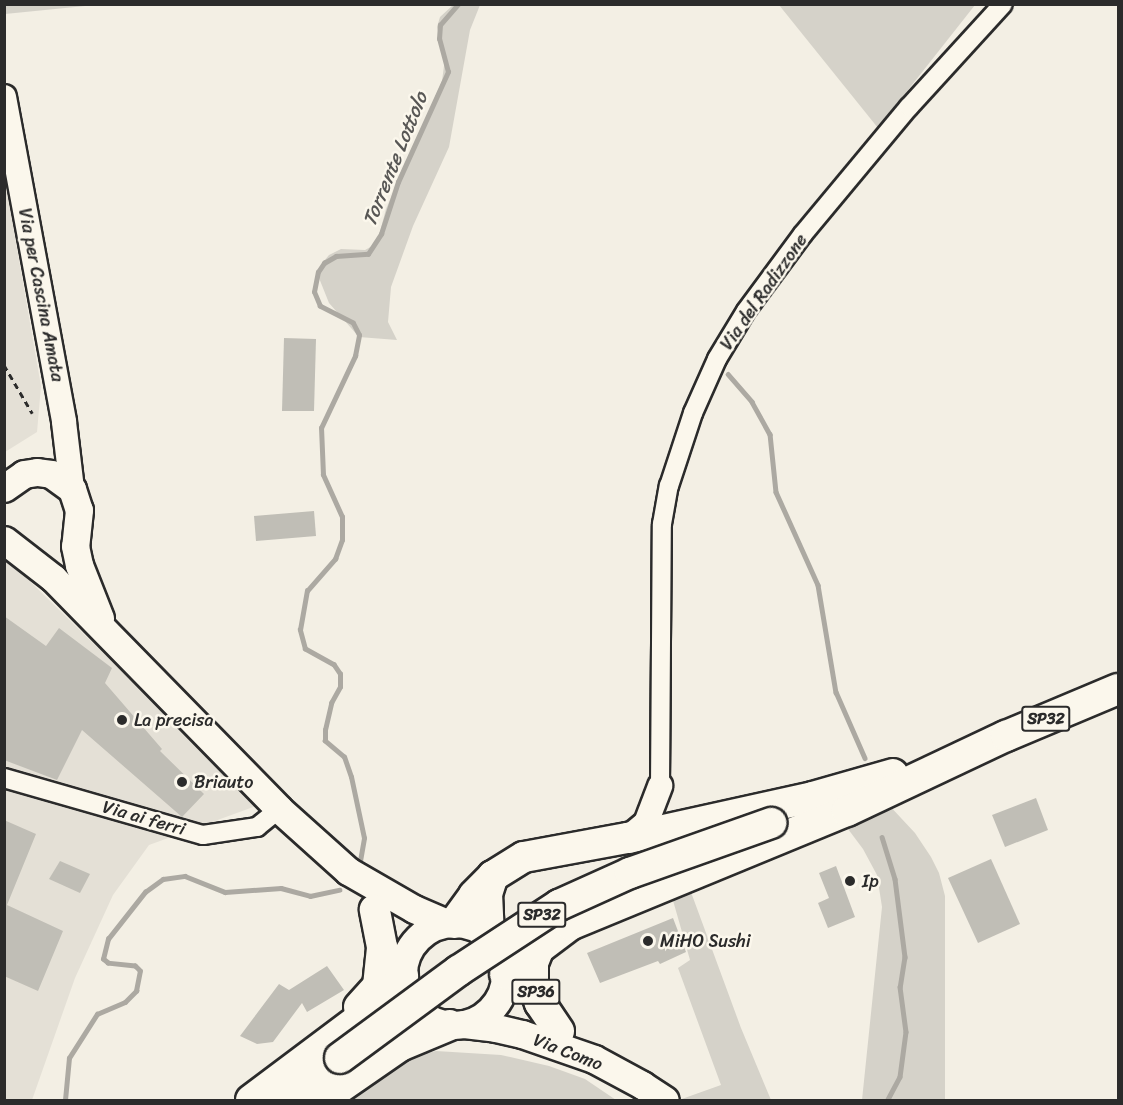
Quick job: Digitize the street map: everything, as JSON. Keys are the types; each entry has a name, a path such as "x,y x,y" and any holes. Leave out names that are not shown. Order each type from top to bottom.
{"main road":[{"path":"5,487 24,474 37,472 51,474 72,489 79,510 75,546 85,583 107,633"},
{"path":"13,547 33,557 51,554 67,545 75,533"},
{"path":"13,547 39,565 279,808 348,871 414,909 450,923 469,925 489,936 501,954 505,979 500,997 487,1013 400,1046 322,1101"},
{"name":"SP32","path":"287,1101 331,1052 559,905 630,873 879,787 1119,689"},
{"path":"251,1101 331,1052 383,1001 403,973 406,957 415,940 427,930 450,923 493,876 524,857 628,838 813,796 974,750"},
{"path":"505,979 539,948 570,925 847,811 974,750"},
{"path":"348,871 375,910 403,973 407,993 415,1007 424,1015 457,1024"},
{"path":"489,936 487,901 493,876"},
{"path":"331,1052 378,986 382,947 375,910"},
{"name":"SP36","path":"539,948 533,963 533,984 540,1003 559,1031"},
{"name":"SP36","path":"505,979 559,1031 594,1059"},
{"name":"Via Como","path":"457,1024 496,1028 522,1034 594,1059 642,1085 665,1101"}],"street":[{"name":"Via del Radizzone","path":"660,786 662,524 669,486 693,413 717,359 746,311 803,234 909,107 1003,4"},
{"name":"Via per Cascina Amata","path":"4,97 64,422 72,489"},
{"name":"Via per Cascina Amata","path":"37,472 57,450 64,422"},
{"name":"Via ai ferri","path":"4,778 203,835 257,827 279,808"},
{"path":"660,786 669,829"},
{"path":"628,838 646,823 660,786"}],"path":[{"path":"4,365 32,413"}],"shaded area":[{"path":"5,4 95,4 95,5 5,14"},
{"path":"453,5 480,5 470,30 449,147 413,226 391,287 388,322 397,340 359,337 329,303 319,278 324,261 329,255 341,249 365,250 374,245 378,239 386,209 442,81 445,58 437,27 440,17"},
{"path":"779,5 975,5 878,128"},
{"path":"4,174 41,386 37,432 5,452"},
{"path":"4,556 259,805 149,845 113,895 75,978 32,1100 5,1100"},
{"path":"887,803 915,833 931,857 939,873 945,896 945,1100 862,1100 882,907 877,875 863,849 842,821"},
{"path":"688,884 741,1028 771,1100 679,1100 721,1085 678,968 690,960 670,890"},
{"path":"436,1051 501,1055 549,1066 585,1079 616,1100 339,1100 406,1058"}],"building":[{"path":"284,338 316,339 314,411 282,411"},
{"path":"314,511 316,536 256,541 254,516"},
{"path":"4,616 46,646 59,628 112,668 105,683 162,749 160,751 204,794 182,817 82,730 57,780 4,760"},
{"path":"1036,798 1048,830 1005,847 992,815"},
{"path":"4,820 36,834 7,905 63,931 38,991 4,976"},
{"path":"991,859 1020,924 978,943 948,878"},
{"path":"60,861 90,874 80,893 49,879"},
{"path":"836,866 855,917 828,928 818,903 829,898 819,873"},
{"name":"MiHO Sushi","path":"673,918 686,952 660,964 658,961 600,983 587,953"},
{"path":"327,966 344,990 307,1012 302,1003 273,1042 257,1044 240,1036 279,984 289,990"}],"waterway":[{"name":"Torrente Lottolo","path":"360,861 364,838 351,777 344,757 325,741 331,703 340,687 340,674 334,665 305,649 300,630 307,591 335,559 342,540 342,517 323,475 321,428 355,356 359,335 353,323 320,306 314,292 318,272 324,263 336,256 368,254 381,234 398,182 448,72 439,39 440,25 458,4"},
{"path":"728,374 752,402 770,434 776,492 818,585 836,692 865,758"},
{"path":"882,837 895,879 905,957 900,987 906,1032 900,1077 888,1100"},
{"name":"Torrente Lottolo","path":"65,1100 69,1058 97,1014 125,1002 136,991 140,971 135,966 108,963 103,959 108,939 145,892 163,879 185,876 225,892 281,888 310,896 339,890"}],"place":[{"name":"La precisa","path":"122,720"},
{"name":"Briauto","path":"182,782"},
{"name":"Ip","path":"850,881"},
{"name":"MiHO Sushi","path":"648,941"}]}
